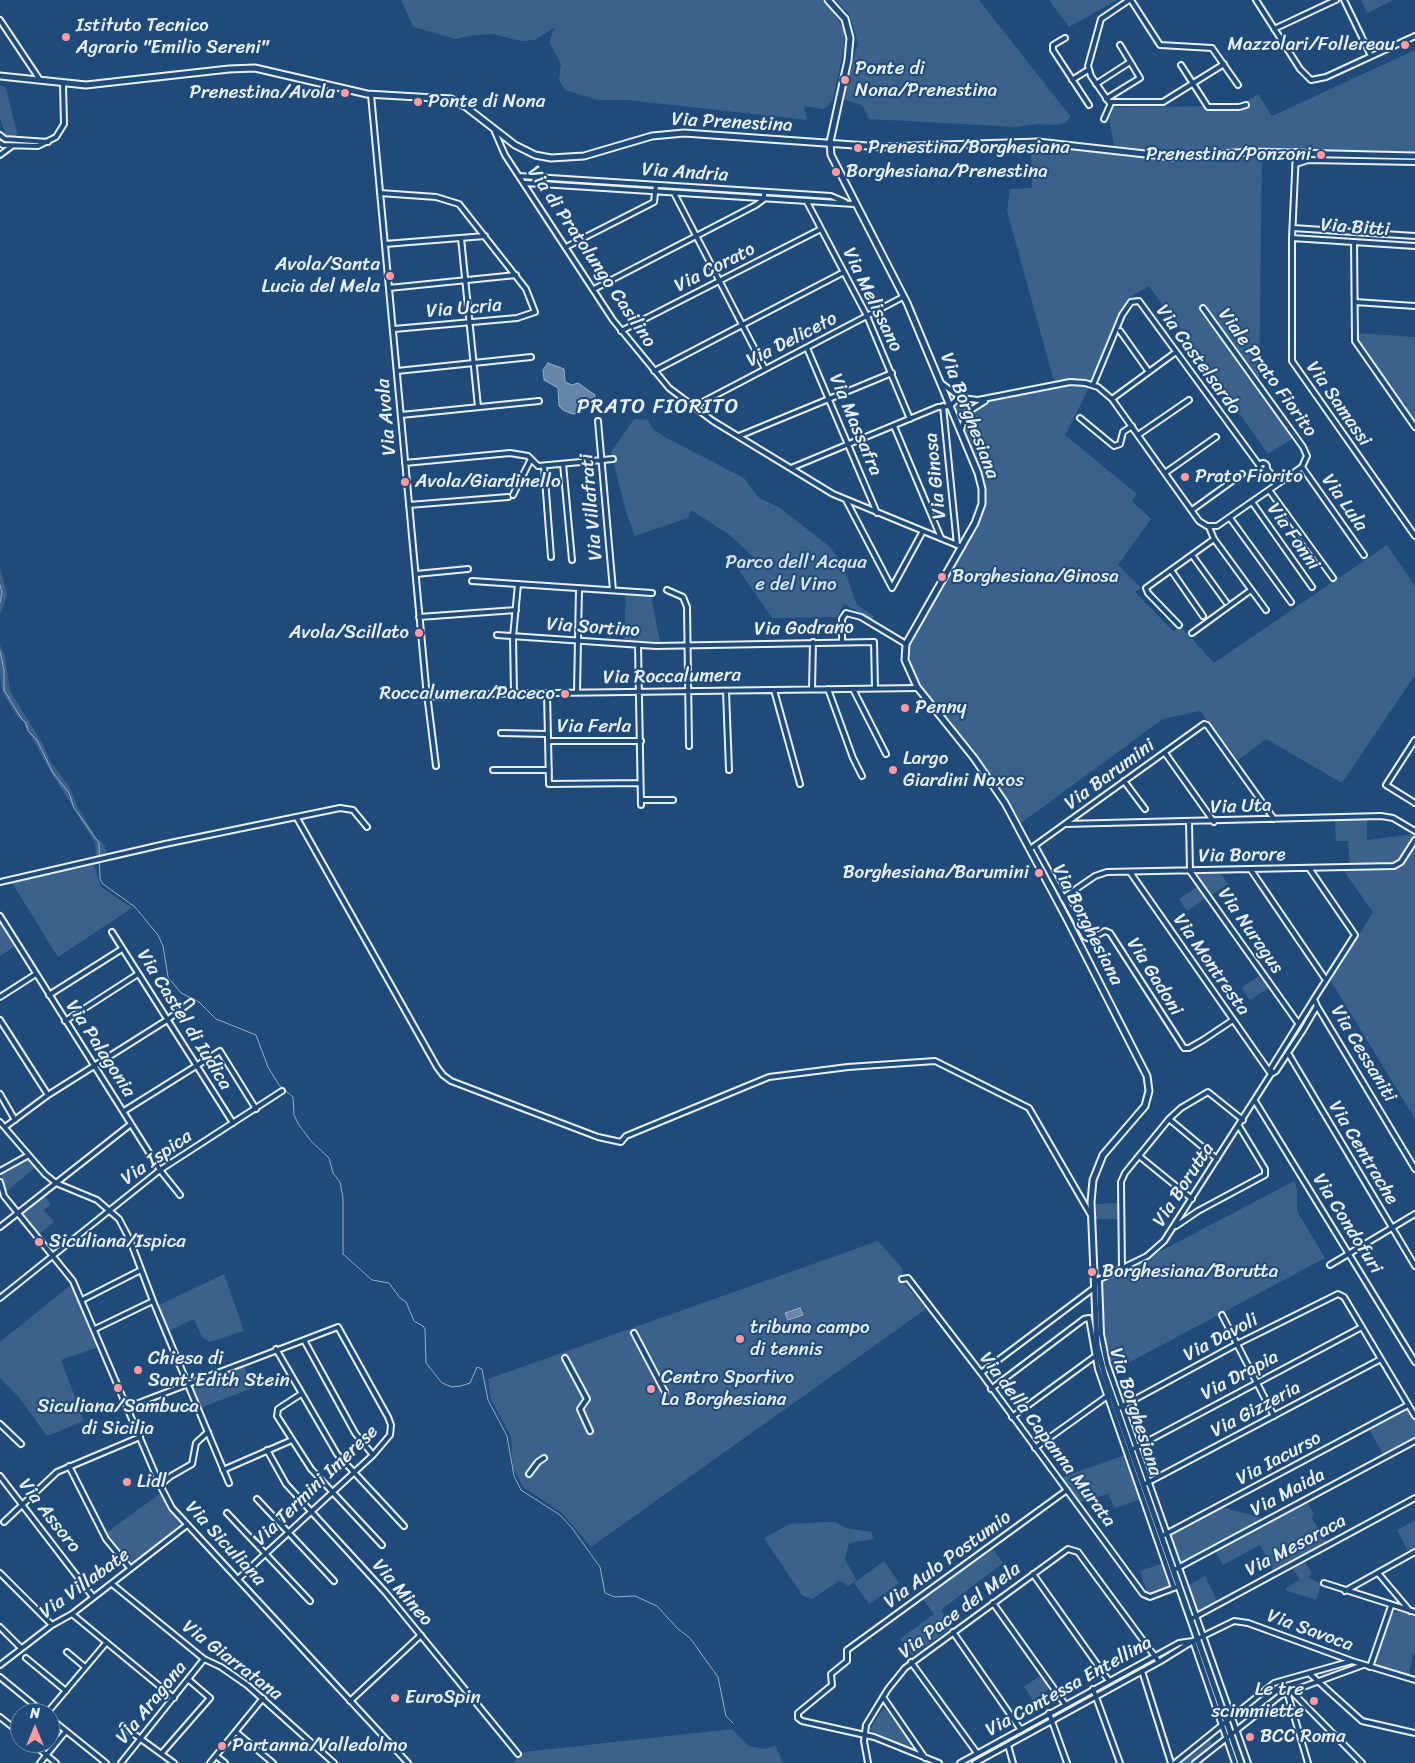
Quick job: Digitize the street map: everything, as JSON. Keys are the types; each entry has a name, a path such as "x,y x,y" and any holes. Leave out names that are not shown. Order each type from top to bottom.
{"street":[{"path":"828,0 845,19 850,38 848,60 830,143"},
{"path":"1224,64 1163,102 1111,103 1106,99 1088,70 1100,19 1130,0 1161,46 1212,48 1224,64 1238,85"},
{"path":"1256,0 1301,72 1312,80 1326,77 1415,36"},
{"path":"1274,29 1336,0"},
{"path":"1344,0 1371,56"},
{"path":"0,20 42,82"},
{"path":"1065,38 1054,45 1053,48 1089,105"},
{"path":"1106,99 1140,78 1120,45"},
{"path":"1096,84 1130,62"},
{"path":"1181,65 1208,108 1239,108 1246,104"},
{"name":"Via Prenestina","path":"0,76 63,84 112,83 246,68 277,72 371,95 446,98 460,104 496,132 527,152 554,158 587,155 649,137 677,133 895,147 1031,142 1175,157 1241,152 1415,156"},
{"path":"1072,80 1088,70"},
{"path":"2,144 36,146 50,142 60,134 63,126 63,84"},
{"name":"Via Avola","path":"371,95 419,617 436,766"},
{"path":"1104,119 1111,103"},
{"name":"Via di Pratolungo Casilino","path":"496,132 503,151 621,331 666,386 693,407 846,500 959,546"},
{"path":"0,135 6,139 13,140 50,142"},
{"path":"1,154 2,144 6,139"},
{"path":"1,154 12,146 13,140"},
{"name":"Via Borghesiana","path":"830,143 832,158 854,204 904,297 961,431 979,477 983,496 980,511 906,644 904,652 905,662 918,688 988,778 1033,847 1143,1068 1148,1082 1148,1097 1143,1108 1107,1150 1097,1166 1092,1189 1097,1345 1193,1617 1221,1725 1229,1736 1241,1763"},
{"name":"Via Samassi","path":"1296,152 1292,238 1290,353 1292,362 1415,536"},
{"path":"1296,164 1308,160 1415,162"},
{"name":"Via Andria","path":"520,176 834,197 847,203"},
{"name":"Via Andria","path":"525,183 764,200 854,204"},
{"path":"566,247 654,202 656,185"},
{"path":"594,289 698,237 764,200 764,192"},
{"path":"380,193 453,201 464,209 516,275"},
{"path":"674,194 698,237 765,370"},
{"name":"Via Melissano","path":"807,195 807,202 867,316 910,419"},
{"name":"Via Corato","path":"621,331 821,228"},
{"name":"Via Bitti","path":"1293,228 1415,236"},
{"path":"385,244 485,236"},
{"path":"461,238 478,407"},
{"name":"Via Bitti","path":"1292,238 1415,246"},
{"path":"1354,242 1354,334 1356,344 1415,427"},
{"path":"654,371 844,272"},
{"path":"390,288 516,275"},
{"name":"Via Ucria","path":"394,329 517,318 535,312 526,289 516,275"},
{"name":"Via Deliceto","path":"693,407 904,297"},
{"name":"Via Castelsardo","path":"1093,385 1120,318 1133,301 1141,303 1261,470 1266,468 1279,482"},
{"path":"1355,302 1415,306"},
{"name":"Viale Prato Fiorito","path":"1203,308 1304,446 1307,458 1302,466 1219,526 1209,527"},
{"path":"1120,331 1149,372"},
{"name":"Via Massafra","path":"807,348 877,513"},
{"path":"1112,398 1176,352"},
{"path":"397,371 531,357"},
{"path":"739,436 892,373"},
{"path":"941,383 960,397 973,400 987,400 1066,383 1093,385 1102,389 1112,398 1200,522 1209,527 1214,539 1266,610"},
{"path":"791,468 943,406 950,406 960,397"},
{"path":"961,431 966,414 973,407 987,400"},
{"path":"1138,435 1189,400"},
{"path":"401,415 539,401"},
{"name":"Via Ginosa","path":"943,406 959,546"},
{"path":"954,414 966,414"},
{"path":"1080,418 1114,446 1120,444 1123,432 1132,426"},
{"name":"Via Villafrati","path":"598,422 613,590"},
{"path":"894,426 940,538"},
{"path":"1165,473 1216,437"},
{"path":"405,463 510,453 524,454 538,466 613,458"},
{"path":"513,495 531,459"},
{"path":"563,464 572,560"},
{"path":"544,466 551,557"},
{"name":"Via Lula","path":"1302,466 1364,555"},
{"path":"1192,510 1242,474"},
{"path":"1269,490 1332,578"},
{"path":"409,505 508,497"},
{"path":"846,500 892,588 923,531"},
{"name":"Via Fonni","path":"1252,502 1312,587"},
{"path":"1230,518 1291,602"},
{"path":"1179,625 1146,590 1148,586 1214,539"},
{"path":"1192,555 1226,602"},
{"path":"416,574 468,569"},
{"path":"1171,570 1204,616"},
{"path":"472,580 652,594"},
{"path":"514,693 514,637 518,584"},
{"path":"577,692 580,588"},
{"path":"667,590 683,598 687,606 689,746"},
{"path":"1192,633 1251,590"},
{"path":"419,617 516,610"},
{"path":"842,642 842,619 846,613 868,621 906,644"},
{"name":"Via Sortino","path":"497,636 638,645 688,644"},
{"path":"812,689 813,642"},
{"name":"Via Godrano","path":"688,644 874,642 875,688"},
{"path":"638,645 641,802 673,800"},
{"name":"Via Roccalumera","path":"428,695 438,697 514,693 918,688"},
{"path":"828,689 853,758 862,776"},
{"path":"853,689 886,754"},
{"path":"774,690 800,784"},
{"path":"726,691 729,770"},
{"path":"547,693 549,784 640,784"},
{"name":"Via Barumini","path":"1033,847 1205,724 1274,820"},
{"path":"501,733 548,734"},
{"path":"1415,740 1386,785 1415,804"},
{"name":"Via Ferla","path":"548,741 641,741"},
{"path":"1164,753 1214,822"},
{"path":"493,770 549,770"},
{"path":"1124,781 1145,809"},
{"path":"0,882 205,836 348,808 353,810 367,827"},
{"name":"Via Uta","path":"1065,824 1214,822 1383,816 1393,818 1415,831"},
{"path":"297,818 438,1067 443,1075 451,1081 598,1137 621,1142 626,1136 769,1077 848,1067 935,1061 1029,1108 1092,1218"},
{"path":"1189,822 1190,871"},
{"name":"Via Borore","path":"1063,898 1098,874 1397,865 1415,840"},
{"name":"Via Gadoni","path":"1033,847 1086,938 1091,938 1103,931 1109,932 1184,1048 1191,1047 1233,1020"},
{"name":"Via Borutta","path":"981,1373 1095,1283 1155,1251 1175,1227 1255,1102 1270,1074 1271,1068 1355,935 1309,868"},
{"path":"1251,870 1326,980"},
{"name":"Via Nuragus","path":"1190,871 1298,1023"},
{"name":"Via Montresta","path":"1130,872 1270,1074"},
{"name":"Via Palagonia","path":"0,916 160,1170 180,1195"},
{"name":"Via Castel di Iudica","path":"112,932 233,1124"},
{"path":"49,995 122,949"},
{"path":"0,997 36,974"},
{"path":"65,1020 138,974"},
{"path":"1314,999 1317,1006"},
{"path":"5,1127 48,1095 167,1020 191,1002"},
{"name":"Via Borutta","path":"1270,1074 1276,1071 1317,1006"},
{"name":"Via Cessaniti","path":"1317,1006 1415,1169"},
{"path":"0,1020 48,1095"},
{"path":"124,1111 220,1051 256,1109"},
{"name":"Via Centrache","path":"1288,1053 1415,1266"},
{"name":"Via Ispica","path":"0,1298 160,1170 282,1091"},
{"path":"1122,1269 1120,1187 1124,1176 1169,1119 1181,1108 1208,1092 1242,1120"},
{"path":"0,1094 15,1120"},
{"name":"Via Condofuri","path":"1255,1102 1415,1362"},
{"path":"1169,1119 1217,1159"},
{"path":"0,1122 42,1172 56,1183 92,1198 110,1209 119,1219 129,1237 153,1301 229,1483"},
{"path":"0,1227 131,1124"},
{"path":"1175,1227 1198,1211 1265,1175 1265,1169 1239,1126"},
{"path":"0,1171 27,1156"},
{"path":"1140,1156 1192,1199"},
{"name":"Via Siculiana","path":"0,1182 1,1192 73,1281 160,1485 172,1508 408,1763"},
{"path":"1330,1265 1415,1214"},
{"path":"82,1300 141,1270"},
{"name":"Via della Capanna Murata","path":"902,1279 908,1278 981,1373 1012,1418 1144,1595 1150,1597 1177,1587"},
{"name":"Via Borghesiana","path":"1095,1283 1109,1395 1119,1408"},
{"name":"Via Davoli","path":"1119,1408 1237,1344 1334,1295 1340,1294 1362,1327"},
{"path":"95,1329 153,1301"},
{"path":"1222,1315 1274,1416"},
{"name":"Via Borghesiana","path":"991,1389 1088,1318 1094,1357 1177,1587 1193,1617"},
{"name":"Via Termini Imerese","path":"238,1579 372,1455 390,1435 390,1422 338,1327 304,1340"},
{"path":"1362,1327 1415,1416"},
{"name":"Via Drapia","path":"1134,1449 1362,1327"},
{"path":"634,1333 665,1392"},
{"path":"128,1407 304,1340 355,1432 372,1455"},
{"path":"276,1350 337,1454 404,1526"},
{"path":"1012,1418 1094,1357"},
{"path":"565,1358 587,1399 580,1410 590,1431"},
{"name":"Via Gizzeria","path":"1146,1483 1381,1359"},
{"path":"301,1394 276,1412 310,1470 382,1545"},
{"path":"1035,1448 1109,1395"},
{"name":"Via Iacurso","path":"1164,1535 1408,1406"},
{"path":"0,1424 20,1444"},
{"path":"160,1485 192,1464 196,1443 208,1432"},
{"path":"4,1522 47,1479 69,1466 140,1437"},
{"path":"223,1470 292,1440"},
{"name":"Via Maida","path":"1176,1569 1415,1441"},
{"name":"Via Mineo","path":"268,1450 284,1481 386,1593 518,1754"},
{"path":"529,1474 538,1462 544,1458"},
{"path":"69,1466 108,1542 130,1568"},
{"name":"Via Assoro","path":"0,1476 23,1503 93,1597"},
{"name":"Via Aulo Postumio","path":"864,1735 799,1720 797,1715 800,1709 832,1685 831,1674 847,1661 846,1653 1067,1490"},
{"name":"Via Mesoraca","path":"1193,1617 1415,1498"},
{"path":"257,1499 334,1581"},
{"path":"227,1512 310,1600"},
{"name":"Via Villabate","path":"0,1665 52,1625 72,1614 112,1584 187,1524"},
{"name":"Via Pace del Mela","path":"864,1735 867,1724 883,1697 911,1662 1067,1549 1072,1548 1078,1552 1155,1656"},
{"path":"1345,1590 1415,1552"},
{"name":"Via Borghesiana","path":"1176,1569 1177,1587"},
{"path":"0,1573 52,1625"},
{"path":"1378,1573 1410,1611"},
{"path":"1033,1574 1109,1680"},
{"path":"1324,1583 1391,1606 1415,1612"},
{"name":"Via Giarratana","path":"112,1584 204,1659 234,1675 264,1698 334,1763"},
{"path":"993,1603 1064,1704"},
{"path":"1370,1667 1391,1606"},
{"path":"72,1614 174,1698"},
{"name":"Via Savoca","path":"1198,1639 1230,1622 1242,1621 1363,1665 1415,1680"},
{"path":"0,1627 21,1648"},
{"path":"953,1632 1022,1730"},
{"path":"350,1701 421,1635"},
{"name":"Via Borghesiana","path":"1198,1639 1248,1763"},
{"name":"Via Borghesiana","path":"1198,1639 1226,1721 1235,1763"},
{"name":"Via Contessa Entellina","path":"960,1763 1022,1730 1064,1704 1181,1642 1198,1639"},
{"name":"Via Contessa Entellina","path":"975,1763 1198,1639"},
{"path":"55,1703 106,1643"},
{"path":"67,1652 85,1667"},
{"path":"1155,1656 1159,1662"},
{"path":"26,1658 66,1691"},
{"name":"Via Aragona","path":"121,1763 204,1659"},
{"path":"1142,1671 1173,1763 1276,1682 1352,1661"},
{"path":"911,1662 977,1753"},
{"path":"1195,1763 1289,1691 1363,1665"},
{"path":"1310,1674 1362,1721 1415,1733"},
{"path":"0,1677 33,1703"},
{"path":"162,1753 210,1698 189,1680"},
{"path":"1093,1689 1120,1763"},
{"path":"1289,1691 1308,1763"},
{"path":"1289,1691 1362,1763"},
{"path":"883,1697 925,1758"},
{"path":"210,1763 264,1698"},
{"path":"1049,1714 1067,1763"},
{"path":"0,1717 10,1725"},
{"path":"60,1726 106,1763"},
{"path":"123,1726 174,1763"},
{"path":"40,1763 66,1731"},
{"path":"236,1732 273,1763"},
{"path":"868,1763 864,1735 939,1763"},
{"path":"1008,1745 1013,1763"},
{"path":"44,1753 56,1763"},
{"path":"216,1756 225,1763"},
{"path":"917,1756 917,1763"}],"green space":[{"path":"401,0 823,0 844,30 844,47 833,99 823,109 804,106 807,120 626,100 598,100 565,90 559,80 561,64 549,42 555,27 535,40 521,41 493,34 474,35 456,39 413,27"},
{"path":"836,0 979,0 1071,117 1065,123 1055,125 1038,124 1015,127 869,119 862,105 843,99 858,43 849,14"},
{"path":"1049,0 1117,0 1069,27"},
{"path":"1361,0 1393,0 1367,13"},
{"path":"1415,50 1415,152 1235,149 1180,154 1114,146 1109,119 1114,107 1239,106 1258,94 1272,116"},
{"path":"0,86 6,87 17,133 16,137 3,134 5,133 0,118"},
{"path":"1031,146 1166,160 1219,160 1262,156 1259,391 1293,438 1268,454 1149,286 1130,297 1117,316 1087,392 1065,435 1137,494 1132,501 1151,519 1118,565 1141,588 1135,592 1174,632 1179,625 1214,663 1387,545 1415,586 1415,675 1342,783 1266,739 1238,760 1200,711 1163,719 1021,823 1004,796 917,687 904,653 980,511 982,487 950,406 961,398 987,400 1055,385 1007,211 1010,189 1032,188"},
{"path":"525,178 640,185 640,189 527,180"},
{"path":"680,188 752,192 752,196 680,191"},
{"path":"1356,333 1415,337 1415,420 1405,407 1407,405 1405,402 1401,402 1395,394 1404,391 1394,394 1356,341"},
{"name":"Parco dell'Acqua e del Vino","path":"634,419 648,420 652,428 663,436 744,478 759,498 780,508 829,546 842,563 857,605 874,616 872,620 844,604 837,617 772,618 738,569 755,559 730,535 691,510 688,518 635,536 626,512 611,452"},
{"path":"0,568 7,595 0,615"},
{"path":"626,593 651,595 660,642 624,641"},
{"path":"0,645 5,656 10,691 43,744 50,761 69,786 77,805 96,838 104,844 107,854 96,857 95,843 48,767 23,722 7,700 2,690 0,675"},
{"path":"1367,816 1367,840 1415,834 1415,1119 1331,981 1373,912 1341,867 1350,867 1348,841 1336,841 1335,821 1337,818"},
{"path":"94,865 101,887 132,908 58,957 12,883"},
{"path":"1195,874 1221,874 1228,884 1210,896"},
{"path":"1197,887 1205,899 1187,911 1179,899"},
{"path":"0,921 15,946 0,956"},
{"path":"1259,976 1268,988 1250,1000 1241,988"},
{"path":"1312,1007 1315,1007 1275,1066"},
{"path":"27,1156 36,1167 6,1192 0,1172"},
{"path":"1294,1181 1297,1188 1297,1211 1325,1258 1113,1371 1105,1333 1102,1282"},
{"path":"45,1196 51,1205 44,1210 54,1222 39,1234 23,1213"},
{"path":"1118,1203 1118,1219 1096,1219 1096,1204"},
{"name":"Centro Sportivo La Borghesiana","path":"878,1241 903,1269 901,1276 904,1283 926,1309 591,1547 562,1513 523,1487 513,1468 511,1437 491,1399 488,1379"},
{"path":"224,1274 244,1331 210,1342 202,1337 194,1319 169,1331 159,1305"},
{"path":"72,1284 102,1346 61,1360 84,1421 47,1436 18,1396 0,1378 0,1342"},
{"path":"243,1364 253,1388 200,1408 191,1384"},
{"path":"1408,1408 1415,1420 1415,1438 1384,1456 1369,1429"},
{"path":"1125,1455 1141,1499 1115,1508 1108,1494 1081,1502 1060,1478"},
{"path":"161,1493 181,1523 179,1529 134,1563 126,1560 106,1533"},
{"path":"1308,1503 1314,1514 1311,1517 1327,1542 1273,1571 1260,1545 1223,1565 1215,1551"},
{"path":"1222,1507 1266,1519 1180,1565 1170,1535"},
{"path":"1415,1520 1415,1548 1408,1552 1397,1530"},
{"path":"835,1522 846,1528 872,1532 873,1539 849,1543 845,1559 856,1580 849,1586 839,1581 812,1599 802,1595 764,1538 790,1524"},
{"path":"992,1548 1003,1563 941,1610 952,1627 912,1656 900,1639 934,1614 923,1599"},
{"path":"884,1561 899,1583 869,1604 854,1583"},
{"path":"1305,1562 1312,1573 1308,1577 1321,1584 1316,1600 1287,1591 1286,1588 1300,1580 1293,1569"},
{"path":"1164,1563 1172,1586 1148,1595 1140,1571"},
{"path":"1205,1576 1217,1601 1197,1612 1188,1586"},
{"path":"1398,1611 1415,1616 1415,1654 1413,1653 1409,1675 1374,1665 1390,1615"},
{"path":"1154,1660 1153,1663 1097,1693 1098,1689"},
{"path":"1347,1665 1353,1666 1322,1677 1321,1675 1321,1672"},
{"path":"1041,1675 1051,1688 1033,1700 1024,1687"},
{"path":"1093,1693 1093,1696 1054,1717 1052,1716"},
{"path":"884,1707 912,1745 911,1748 869,1730"},
{"path":"1048,1718 1048,1721 970,1763 962,1763"},
{"path":"732,1729 749,1746 765,1749 775,1745 783,1763 512,1763 524,1752"},
{"path":"1210,1738 1212,1745 1190,1763 1179,1763"}],"shaded area":[{"path":"548,363 564,369 565,382 572,385 578,383 595,395 594,402 579,413 572,414 563,410 559,406 558,388 544,380 543,370"},
{"path":"800,1308 803,1315 788,1320 785,1313"}],"waterway":[{"path":"0,585 2,592 0,603"},
{"path":"0,651 4,670 4,690 26,723 28,731 37,740 53,773 69,793 74,808 99,843 100,879 103,884 135,907 158,935 163,946 168,977 181,993 199,1002 216,1019 256,1035 268,1067 279,1085 293,1097 294,1115 299,1125 311,1141 329,1158 333,1173 340,1182 343,1198 343,1254 372,1280 389,1283 400,1298 406,1302 414,1321 425,1329 426,1363 442,1383 452,1387 470,1383 477,1367 482,1369 488,1400 507,1436 514,1476 521,1490 560,1515 572,1528 600,1567 605,1593 615,1597 635,1596 657,1606 678,1629 690,1638 718,1677 726,1716 733,1723"}],"place":[{"name":"Istituto Tecnico Agrario \"Emilio Sereni\"","path":"66,37"},
{"name":"Mazzolari/Follereau","path":"1405,45"},
{"name":"Ponte di Nona/Prenestina","path":"845,80"},
{"name":"Prenestina/Avola","path":"345,93"},
{"name":"Ponte di Nona","path":"418,102"},
{"name":"Prenestina/Borghesiana","path":"858,148"},
{"name":"Prenestina/Ponzoni","path":"1321,155"},
{"name":"Borghesiana/Prenestina","path":"836,172"},
{"name":"Avola/Santa Lucia del Mela","path":"390,276"},
{"name":"Prato Fiorito","path":"1185,477"},
{"name":"Avola/Giardinello","path":"405,482"},
{"name":"Borghesiana/Ginosa","path":"942,577"},
{"name":"Avola/Scillato","path":"419,633"},
{"name":"Roccalumera/Paceco","path":"565,694"},
{"name":"Penny","path":"905,708"},
{"name":"Largo Giardini Naxos","path":"893,770"},
{"name":"Borghesiana/Barumini","path":"1039,873"},
{"name":"Siculiana/Ispica","path":"39,1242"},
{"name":"Borghesiana/Borutta","path":"1092,1272"},
{"name":"tribuna campo di tennis","path":"740,1339"},
{"name":"Chiesa di Sant'Edith Stein","path":"138,1370"},
{"name":"Siculiana/Sambuca di Sicilia","path":"118,1388"},
{"name":"Centro Sportivo La Borghesiana","path":"651,1389"},
{"name":"Lidl","path":"127,1482"},
{"name":"EuroSpin","path":"395,1698"},
{"name":"Le tre scimmiette","path":"1314,1701"},
{"name":"BCC Roma","path":"1250,1737"},
{"name":"Partanna/Valledolmo","path":"222,1746"}],"district":[{"name":"PRATO FIORITO","path":"658,408"}]}
